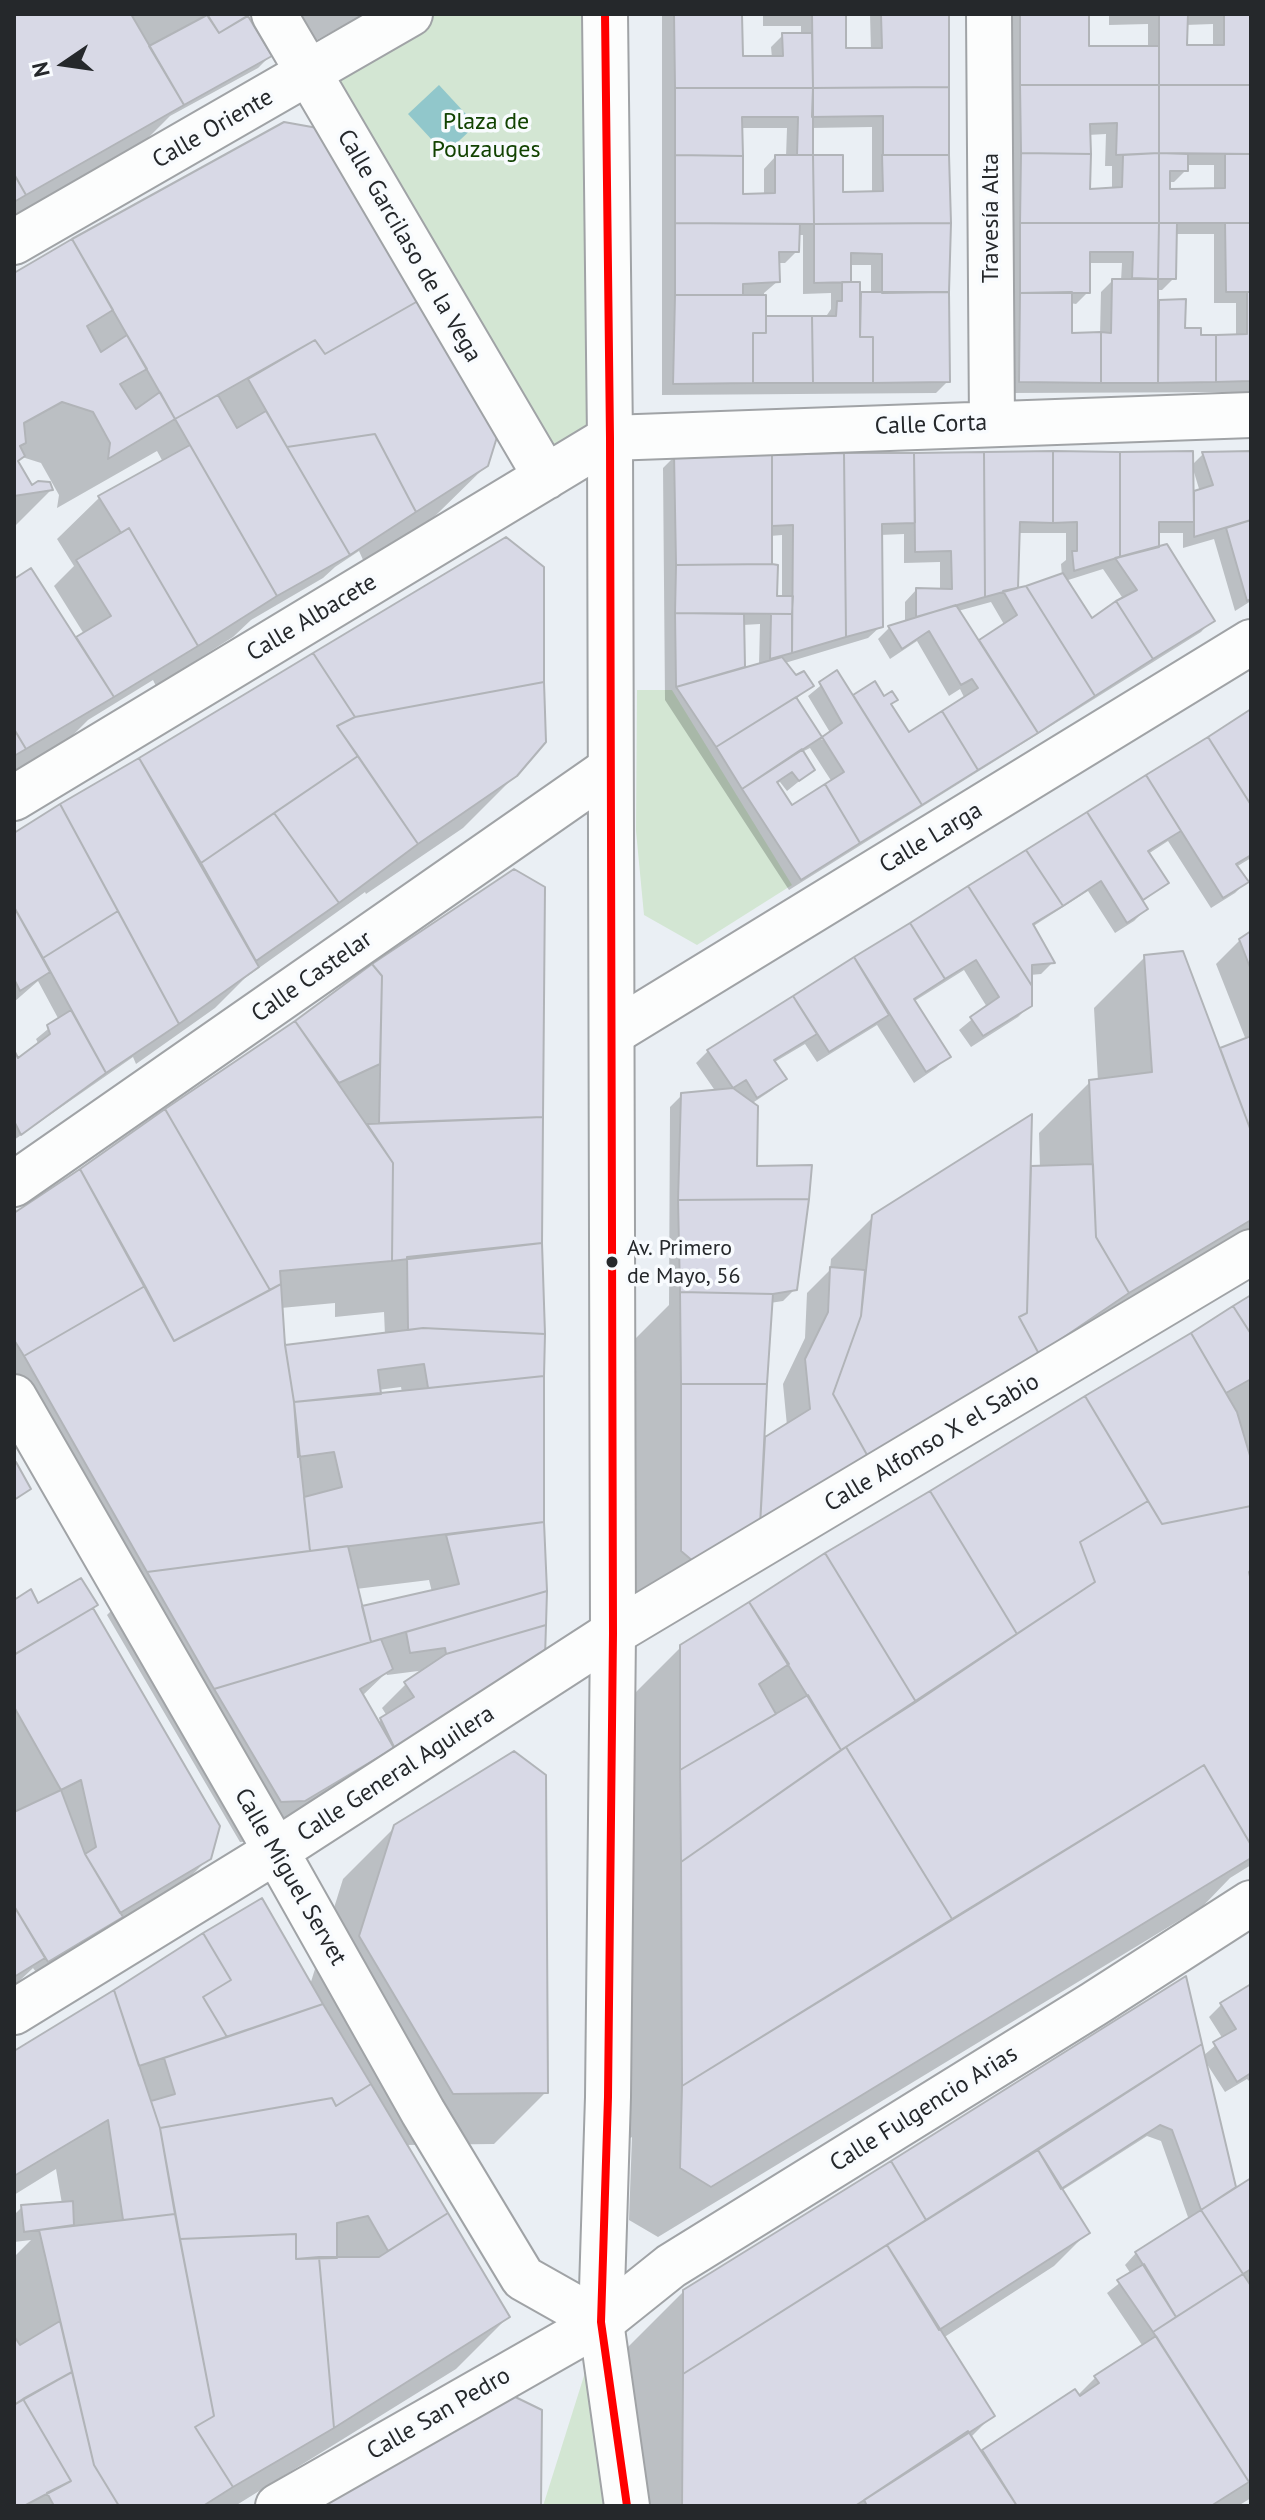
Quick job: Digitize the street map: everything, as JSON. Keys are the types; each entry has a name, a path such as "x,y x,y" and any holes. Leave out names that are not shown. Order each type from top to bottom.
{"street":[{"name":"Calle Garcilaso de la Vega","path":"274,14 533,485"},
{"name":"Calle Oriente","path":"14,242 410,14"},
{"path":"605,14 610,438 613,1633 608,2097 601,2322 627,2506"},
{"name":"Travesía Alta","path":"989,14 992,422"},
{"name":"Calle Corta","path":"610,438 1251,415"},
{"name":"Calle Albacete","path":"14,798 610,438"},
{"name":"Calle Larga","path":"612,1033 1251,642"},
{"name":"Calle Castelar","path":"14,1184 610,769"},
{"name":"Calle Alfonso X el Sabio","path":"613,1633 1251,1252"},
{"name":"Calle Miguel Servet","path":"14,1397 423,2112 523,2278 601,2322"},
{"name":"Calle General Aguilera","path":"14,2012 276,1851 613,1633"},
{"name":"Calle Fulgencio Arias","path":"601,2322 671,2266 1251,1903"},
{"name":"Calle San Pedro","path":"278,2506 601,2322"}],"green space":[{"name":"Plaza de Pouzauges","path":"410,14 605,14 610,438 546,477 309,74"},
{"path":"637,690 672,690 792,885 697,945 644,915 636,831"},
{"path":"601,2322 627,2506 543,2506"}],"water":[{"path":"439,85 476,125 445,154 408,114"}],"building":[{"path":"14,14 131,14 184,105 26,195 14,174"},
{"path":"207,14 246,14 219,33"},
{"path":"1020,14 1089,14 1089,46 1159,46 1159,85 1020,85"},
{"path":"1159,14 1188,14 1187,45 1224,45 1224,14 1251,14 1251,85 1159,85"},
{"path":"207,15 219,33 248,16 272,56 184,105 149,46"},
{"path":"674,15 742,15 743,56 783,56 782,33 812,33 813,88 675,88"},
{"path":"812,15 846,15 846,48 882,48 881,15 949,15 949,87 813,88"},
{"path":"1020,85 1159,85 1159,153 1116,155 1117,123 1090,124 1091,154 1021,153"},
{"path":"1159,85 1251,85 1251,154 1159,153"},
{"path":"949,87 949,155 883,155 883,116 812,117 813,88"},
{"path":"675,88 813,88 813,155 797,155 798,117 742,117 743,156 675,155"},
{"path":"284,122 323,129 418,301 325,354 315,340 175,419 72,239"},
{"path":"1021,153 1091,154 1090,189 1122,187 1123,155 1159,153 1159,223 1020,223"},
{"path":"1159,153 1188,154 1188,171 1170,171 1170,189 1225,188 1225,154 1251,154 1251,223 1159,223"},
{"path":"675,155 743,156 743,194 775,193 775,155 813,155 814,224 675,223"},
{"path":"813,155 843,155 843,192 883,191 882,155 949,155 951,223 814,224"},
{"path":"14,174 26,195 14,202"},
{"path":"675,223 800,224 799,252 779,252 780,282 743,284 743,295 675,295"},
{"path":"951,223 949,292 882,293 882,254 851,253 851,282 814,283 814,224"},
{"path":"1020,223 1159,223 1158,279 1132,278 1133,252 1090,252 1090,293 1020,293"},
{"path":"1159,223 1177,223 1176,279 1158,279"},
{"path":"1225,223 1251,223 1251,292 1226,292"},
{"path":"72,239 113,310 87,326 101,352 127,335 147,369 120,384 136,409 160,392 175,419 108,459 110,443 93,412 62,402 24,423 26,443 20,446 25,456 18,461 32,485 38,481 50,482 53,490 14,496 14,273"},
{"path":"1112,279 1158,279 1158,383 1101,383 1101,332 1111,333"},
{"path":"842,282 860,282 860,337 873,337 873,383 813,383 812,316 836,316 837,301 842,301"},
{"path":"861,292 949,292 950,382 873,383 873,337 860,337"},
{"path":"1072,292 1072,333 1101,332 1101,383 1019,382 1020,293"},
{"path":"1247,292 1251,292 1251,381 1216,382 1216,335 1247,334"},
{"path":"675,295 766,295 766,333 753,333 753,383 673,384"},
{"path":"1186,299 1185,328 1201,328 1201,335 1216,335 1216,382 1158,383 1159,300"},
{"path":"418,301 497,437 488,466 416,512 375,434 287,447 248,379 315,340 325,354"},
{"path":"766,316 812,316 813,383 753,383 753,333 766,333"},
{"path":"218,395 237,428 266,411 350,555 277,596 175,419"},
{"path":"375,434 416,512 350,555 287,447"},
{"path":"190,445 277,596 198,646 129,528 121,533 98,496"},
{"path":"1053,451 1120,452 1120,557 1074,571 1072,551 1077,551 1077,522 1053,523"},
{"path":"1053,451 1053,523 1020,522 1018,588 985,597 984,452"},
{"path":"1193,451 1194,522 1159,522 1159,547 1120,557 1120,452"},
{"path":"1251,451 1251,520 1194,537 1194,491 1213,485 1202,452"},
{"path":"984,452 985,597 916,617 916,588 952,589 951,551 915,552 914,453"},
{"path":"844,453 914,453 915,523 882,524 883,627 846,637"},
{"path":"844,453 846,637 792,653 793,525 772,526 772,455"},
{"path":"674,454 772,455 772,564 676,565"},
{"path":"1251,520 1251,599 1247,601 1226,528"},
{"path":"129,528 198,646 114,697 76,637 111,616 76,560"},
{"path":"506,537 544,567 544,682 355,717 313,653"},
{"path":"1167,544 1215,621 1153,659 1116,601 1137,590 1115,558"},
{"path":"676,565 778,565 777,596 793,596 792,614 675,613"},
{"path":"31,568 114,697 26,749 14,729 14,579"},
{"path":"1063,573 1092,618 1116,601 1153,659 1095,696 1026,586"},
{"path":"1026,586 1095,696 1038,733 979,640 1017,615 1003,591"},
{"path":"956,605 1038,733 978,770 942,711 978,688 972,679 961,685 929,631 902,649 888,626"},
{"path":"675,613 744,614 745,667 676,687"},
{"path":"771,614 792,614 792,653 770,659"},
{"path":"313,653 355,717 337,726 358,756 201,863 139,758"},
{"path":"782,657 796,675 804,671 814,686 716,747 676,687"},
{"path":"837,670 922,805 860,843 825,784 844,772 822,737 842,723 819,682"},
{"path":"875,681 884,696 892,691 898,700 891,704 909,732 942,711 978,770 922,805 853,695"},
{"path":"544,682 546,742 517,776 418,844 337,726 355,717"},
{"path":"796,697 822,737 742,789 716,747"},
{"path":"1251,709 1251,805 1208,737"},
{"path":"14,729 26,749 14,756"},
{"path":"1208,737 1251,805 1251,855 1236,864 1249,882 1223,898 1146,775"},
{"path":"802,749 815,770 799,781 792,772 777,782 792,805 825,784 860,843 801,880 742,789"},
{"path":"358,756 418,844 339,903 274,813"},
{"path":"139,758 259,967 179,1024 60,804"},
{"path":"1146,775 1181,831 1148,851 1169,883 1143,900 1087,812"},
{"path":"60,804 118,911 43,958 14,907 14,833"},
{"path":"1087,812 1148,909 1127,923 1101,881 1063,906 1026,850"},
{"path":"274,813 339,903 256,961 201,863"},
{"path":"1026,850 1063,906 1033,924 1055,963 1032,965 1032,986 968,886"},
{"path":"514,869 545,887 543,1117 379,1123 382,976 372,964"},
{"path":"968,886 1032,986 1032,1006 983,1036 970,1017 999,997 976,960 945,979 910,923"},
{"path":"14,907 50,972 20,991 14,979"},
{"path":"118,911 179,1024 106,1073 43,958"},
{"path":"910,923 945,979 914,999 951,1057 926,1072 854,957"},
{"path":"1251,931 1251,970 1239,939"},
{"path":"1183,951 1251,1131 1251,1220 1129,1293 1096,1237 1089,1080 1152,1072 1144,955"},
{"path":"854,957 889,1015 829,1052 793,996"},
{"path":"372,964 382,976 380,1064 339,1083 295,1021"},
{"path":"793,996 817,1034 774,1060 787,1079 757,1098 746,1080 733,1088 707,1050"},
{"path":"71,1010 106,1073 21,1135 14,1121 14,1050 18,1058 50,1034 47,1025"},
{"path":"295,1021 393,1163 392,1261 280,1271 281,1284 270,1290 165,1109"},
{"path":"1251,1036 1251,1131 1220,1048"},
{"path":"733,1088 758,1106 757,1166 812,1165 809,1199 678,1200 681,1093"},
{"path":"165,1109 270,1290 174,1341 80,1169"},
{"path":"1032,1114 1027,1313 1019,1317 1039,1354 871,1462 833,1394 861,1316 872,1215"},
{"path":"543,1117 542,1243 392,1261 393,1163 367,1124"},
{"path":"1093,1164 1096,1237 1129,1293 1039,1354 1019,1317 1027,1313 1031,1166"},
{"path":"80,1169 145,1286 24,1356 14,1340 14,1213"},
{"path":"809,1199 797,1290 773,1294 680,1292 678,1200"},
{"path":"542,1243 545,1334 423,1328 408,1330 407,1257"},
{"path":"830,1267 865,1270 861,1316 833,1394 871,1462 760,1526 765,1437 810,1409 805,1359 828,1312"},
{"path":"281,1284 285,1345 310,1551 147,1572 24,1356 145,1286 174,1341"},
{"path":"680,1292 773,1294 767,1384 681,1384"},
{"path":"1251,1295 1251,1334 1233,1306"},
{"path":"1233,1306 1251,1334 1251,1379 1226,1393 1191,1333"},
{"path":"423,1328 545,1334 544,1376 428,1388 424,1364 378,1370 381,1394 294,1402 285,1345"},
{"path":"1191,1333 1237,1412 1251,1459 1251,1506 1162,1524 1085,1396"},
{"path":"544,1376 544,1522 310,1551 304,1497 342,1487 334,1452 298,1457 294,1402"},
{"path":"681,1384 767,1384 760,1526 701,1568 681,1551"},
{"path":"1085,1396 1148,1501 1080,1542 1095,1582 1017,1634 930,1491"},
{"path":"14,1463 31,1489 14,1500"},
{"path":"930,1491 1017,1634 916,1702 825,1553"},
{"path":"1148,1501 1162,1524 1251,1506 1251,1845 1204,1765 952,1919 846,1747 1095,1582 1080,1542"},
{"path":"544,1522 547,1591 371,1642 362,1606 459,1584 446,1535"},
{"path":"348,1546 371,1642 214,1689 147,1572"},
{"path":"825,1553 916,1702 841,1750 749,1602"},
{"path":"81,1578 98,1605 15,1654 14,1600 31,1589 38,1603"},
{"path":"547,1591 546,1625 446,1654 445,1648 410,1653 406,1632"},
{"path":"749,1602 789,1664 759,1684 776,1714 680,1770 680,1645"},
{"path":"93,1608 220,1826 211,1859 120,1913 85,1854 96,1847 81,1780 61,1790 14,1707 14,1655"},
{"path":"546,1625 545,1657 395,1749 380,1718 414,1697 404,1682 446,1654"},
{"path":"381,1639 393,1669 360,1689 394,1748 305,1801 281,1802 214,1689"},
{"path":"808,1695 841,1750 681,1862 680,1770"},
{"path":"846,1747 952,1919 682,2086 681,1862"},
{"path":"514,1751 546,1775 548,2093 453,2094 359,1936 394,1825"},
{"path":"1204,1765 1251,1845 1251,1858 711,2187 680,2168 682,2086"},
{"path":"61,1790 85,1854 123,1917 48,1962 14,1906 14,1812"},
{"path":"262,1898 323,2004 227,2037 203,1997 231,1980 203,1933"},
{"path":"14,1906 45,1958 14,1977"},
{"path":"203,1933 231,1980 203,1997 227,2037 139,2066 114,1990"},
{"path":"1186,1976 1202,2044 926,2220 891,2161"},
{"path":"1251,1984 1251,2073 1237,2082 1213,2042 1236,2029 1220,2003"},
{"path":"114,1990 160,2128 175,2214 123,2220 108,2120 14,2176 14,2051"},
{"path":"323,2004 371,2084 336,2106 332,2098 160,2128 151,2101 175,2094 164,2058"},
{"path":"1202,2044 1236,2187 1201,2210 1172,2130 1160,2125 1061,2189 1038,2150"},
{"path":"371,2084 448,2213 388,2251 368,2216 337,2223 337,2258 296,2259 296,2234 180,2239 160,2128 332,2098 336,2106"},
{"path":"1038,2150 1090,2233 939,2330 887,2245"},
{"path":"891,2161 926,2220 683,2374 683,2290"},
{"path":"1251,2178 1251,2269 1243,2274 1201,2210"},
{"path":"73,2201 74,2225 24,2232 21,2205"},
{"path":"1201,2210 1243,2274 1176,2317 1135,2252"},
{"path":"448,2213 510,2317 334,2428 319,2257 379,2257"},
{"path":"175,2214 214,2416 195,2427 233,2487 203,2506 119,2506 94,2465 39,2230"},
{"path":"296,2234 296,2259 319,2257 334,2428 233,2487 195,2427 214,2416 180,2239"},
{"path":"887,2245 995,2416 855,2506 682,2506 683,2374"},
{"path":"1144,2264 1176,2317 1153,2332 1117,2280"},
{"path":"1243,2274 1251,2286 1249,2482 1153,2332"},
{"path":"60,2321 72,2372 14,2405 14,2336 20,2345"},
{"path":"1156,2336 1249,2482 1211,2506 1017,2506 982,2450 1075,2389 1080,2396 1099,2383 1094,2376"},
{"path":"72,2372 94,2465 119,2506 54,2506 47,2493 71,2481 23,2399"},
{"path":"503,2391 542,2410 541,2506 316,2506"},
{"path":"23,2399 71,2481 24,2506 14,2506 14,2405"},
{"path":"968,2431 1017,2506 867,2506 864,2500"}],"transit line":[{"path":"605,14 610,438 613,1633 608,2097 601,2322 627,2506"}],"place":[{"name":"Av. Primero de Mayo, 56","path":"612,1262"}]}
